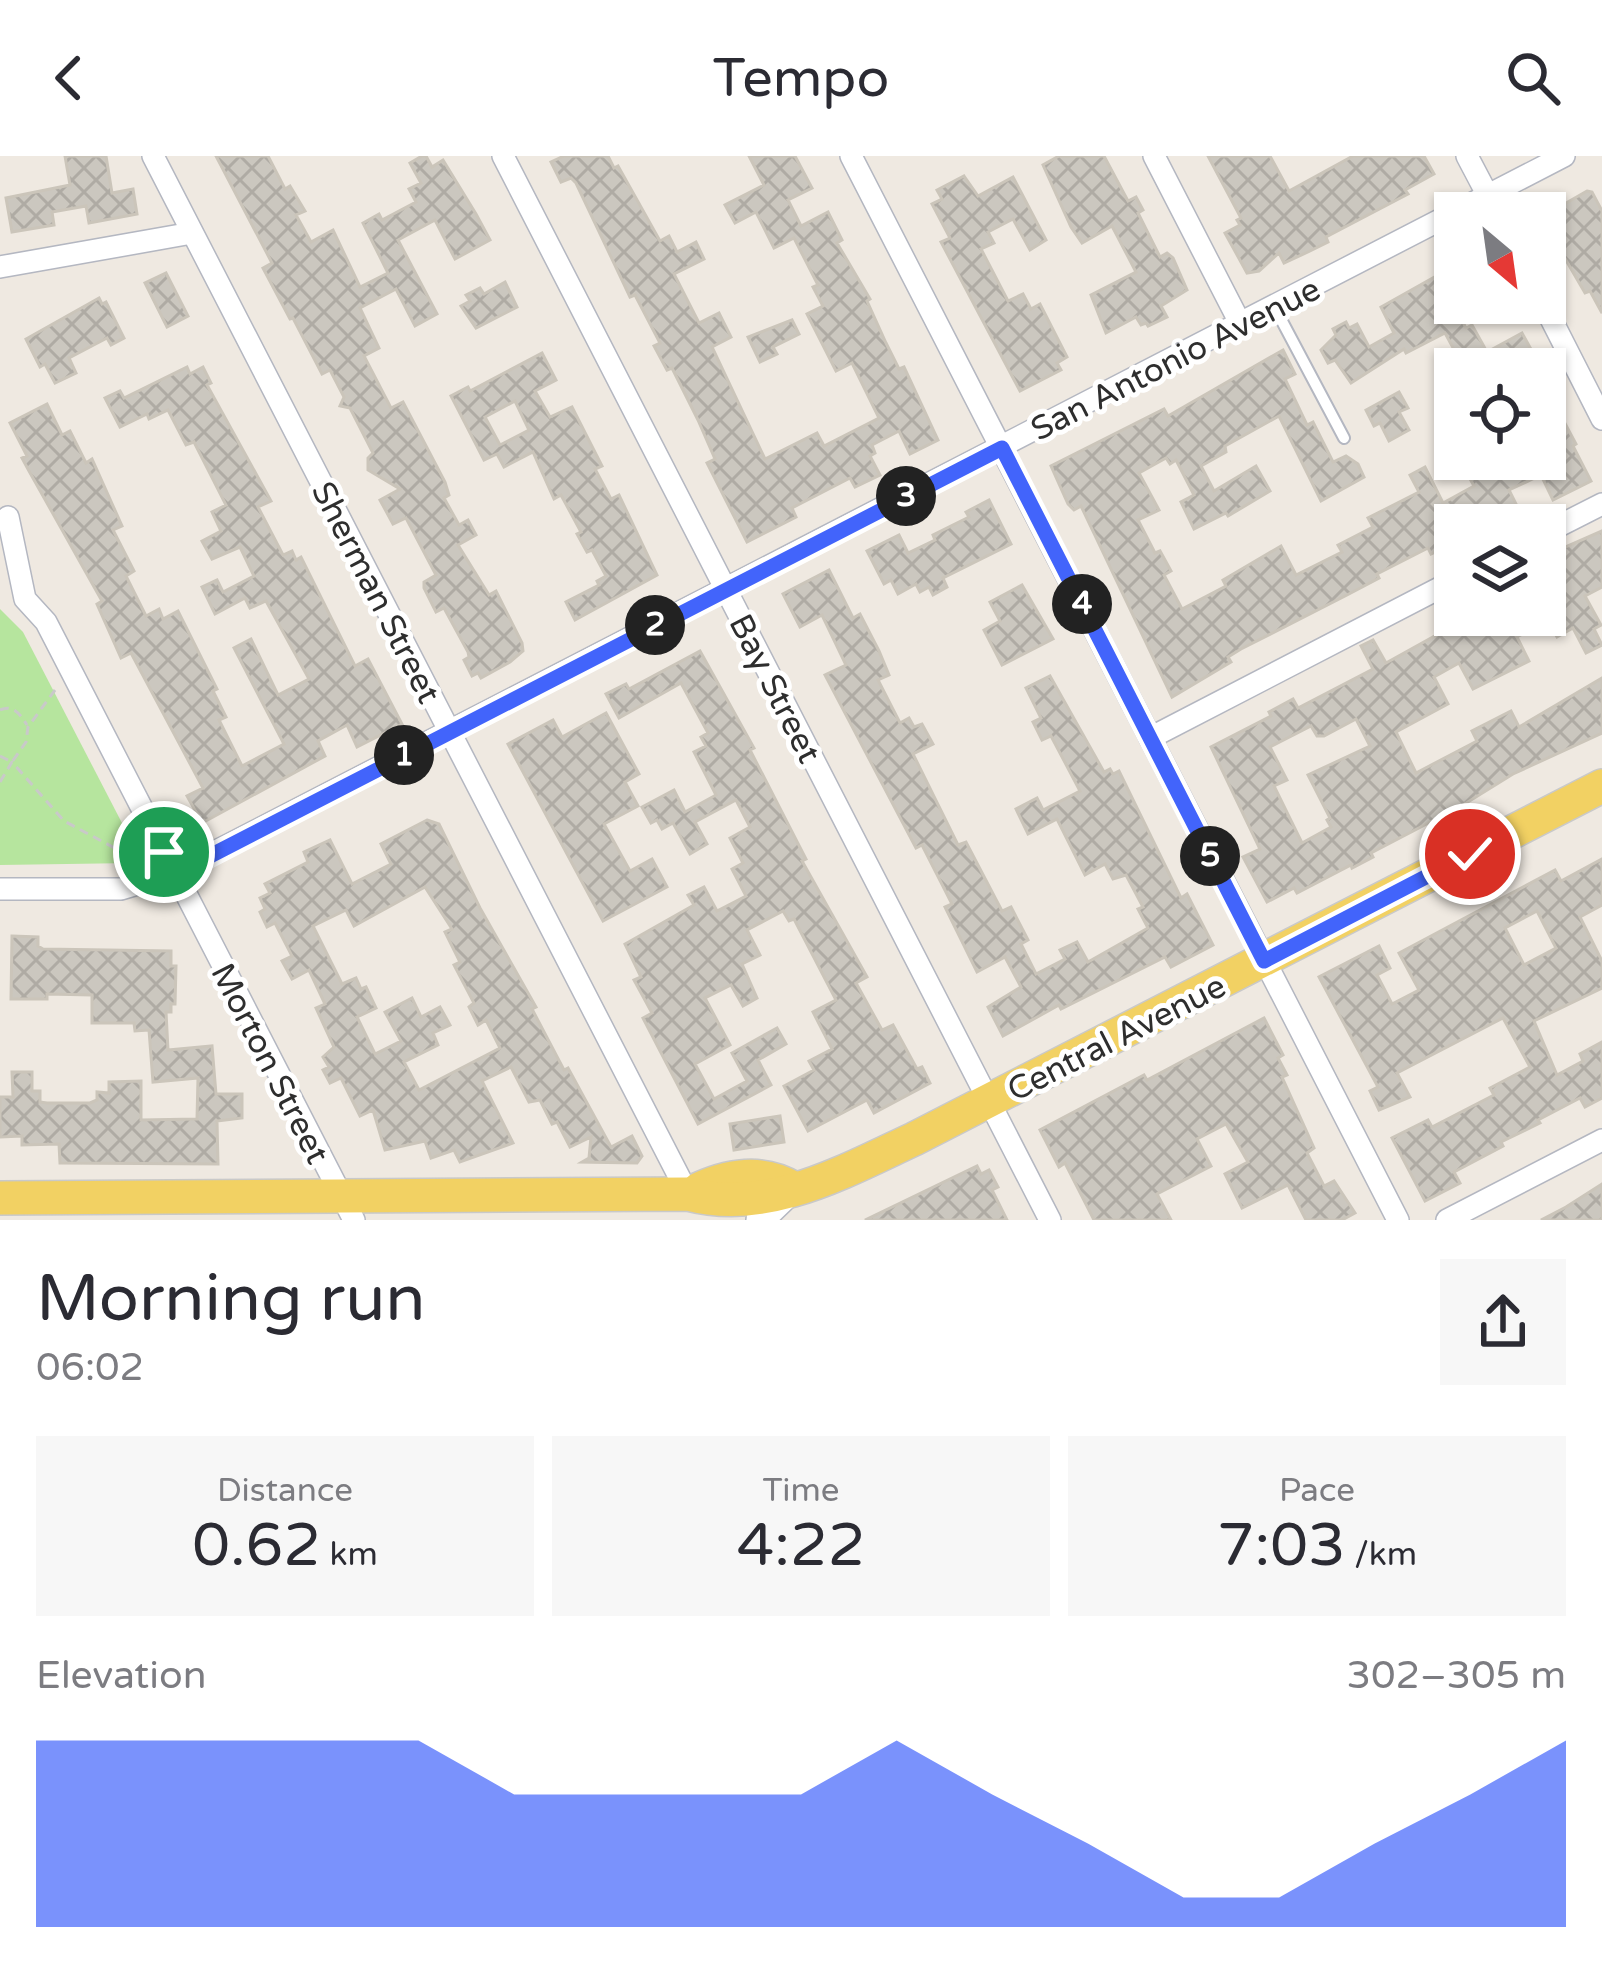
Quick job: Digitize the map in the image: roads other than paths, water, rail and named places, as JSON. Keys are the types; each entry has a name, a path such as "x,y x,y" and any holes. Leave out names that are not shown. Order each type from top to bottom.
{"main road":[{"name":"Central Avenue","path":"793,1188 840,1174 989,1101 1602,786"},
{"path":"0,1198 141,1209 695,1207 719,1180 771,1175 793,1188"}],"street":[{"name":"Sherman Street","path":"153,156 695,1207"},
{"name":"Bay Street","path":"502,156 1050,1220"},
{"path":"850,156 1398,1220"},
{"path":"1154,156 1240,323"},
{"path":"1467,156 1486,192"},
{"name":"San Antonio Avenue","path":"1510,192 1564,156"},
{"name":"San Antonio Avenue","path":"0,889 121,889 175,874 1240,323 1434,231"},
{"path":"0,267 192,233"},
{"path":"1554,324 1602,419"},
{"path":"1566,522 1602,504"},
{"name":"Morton Street","path":"8,517 25,599 46,622 348,1208"},
{"path":"0,587 25,599"},
{"path":"1150,738 1434,591"},
{"path":"1447,1220 1602,1140"},
{"name":"Central Avenue","path":"760,1220 793,1188"}],"lane":[{"path":"1274,306 1344,438"}]}
